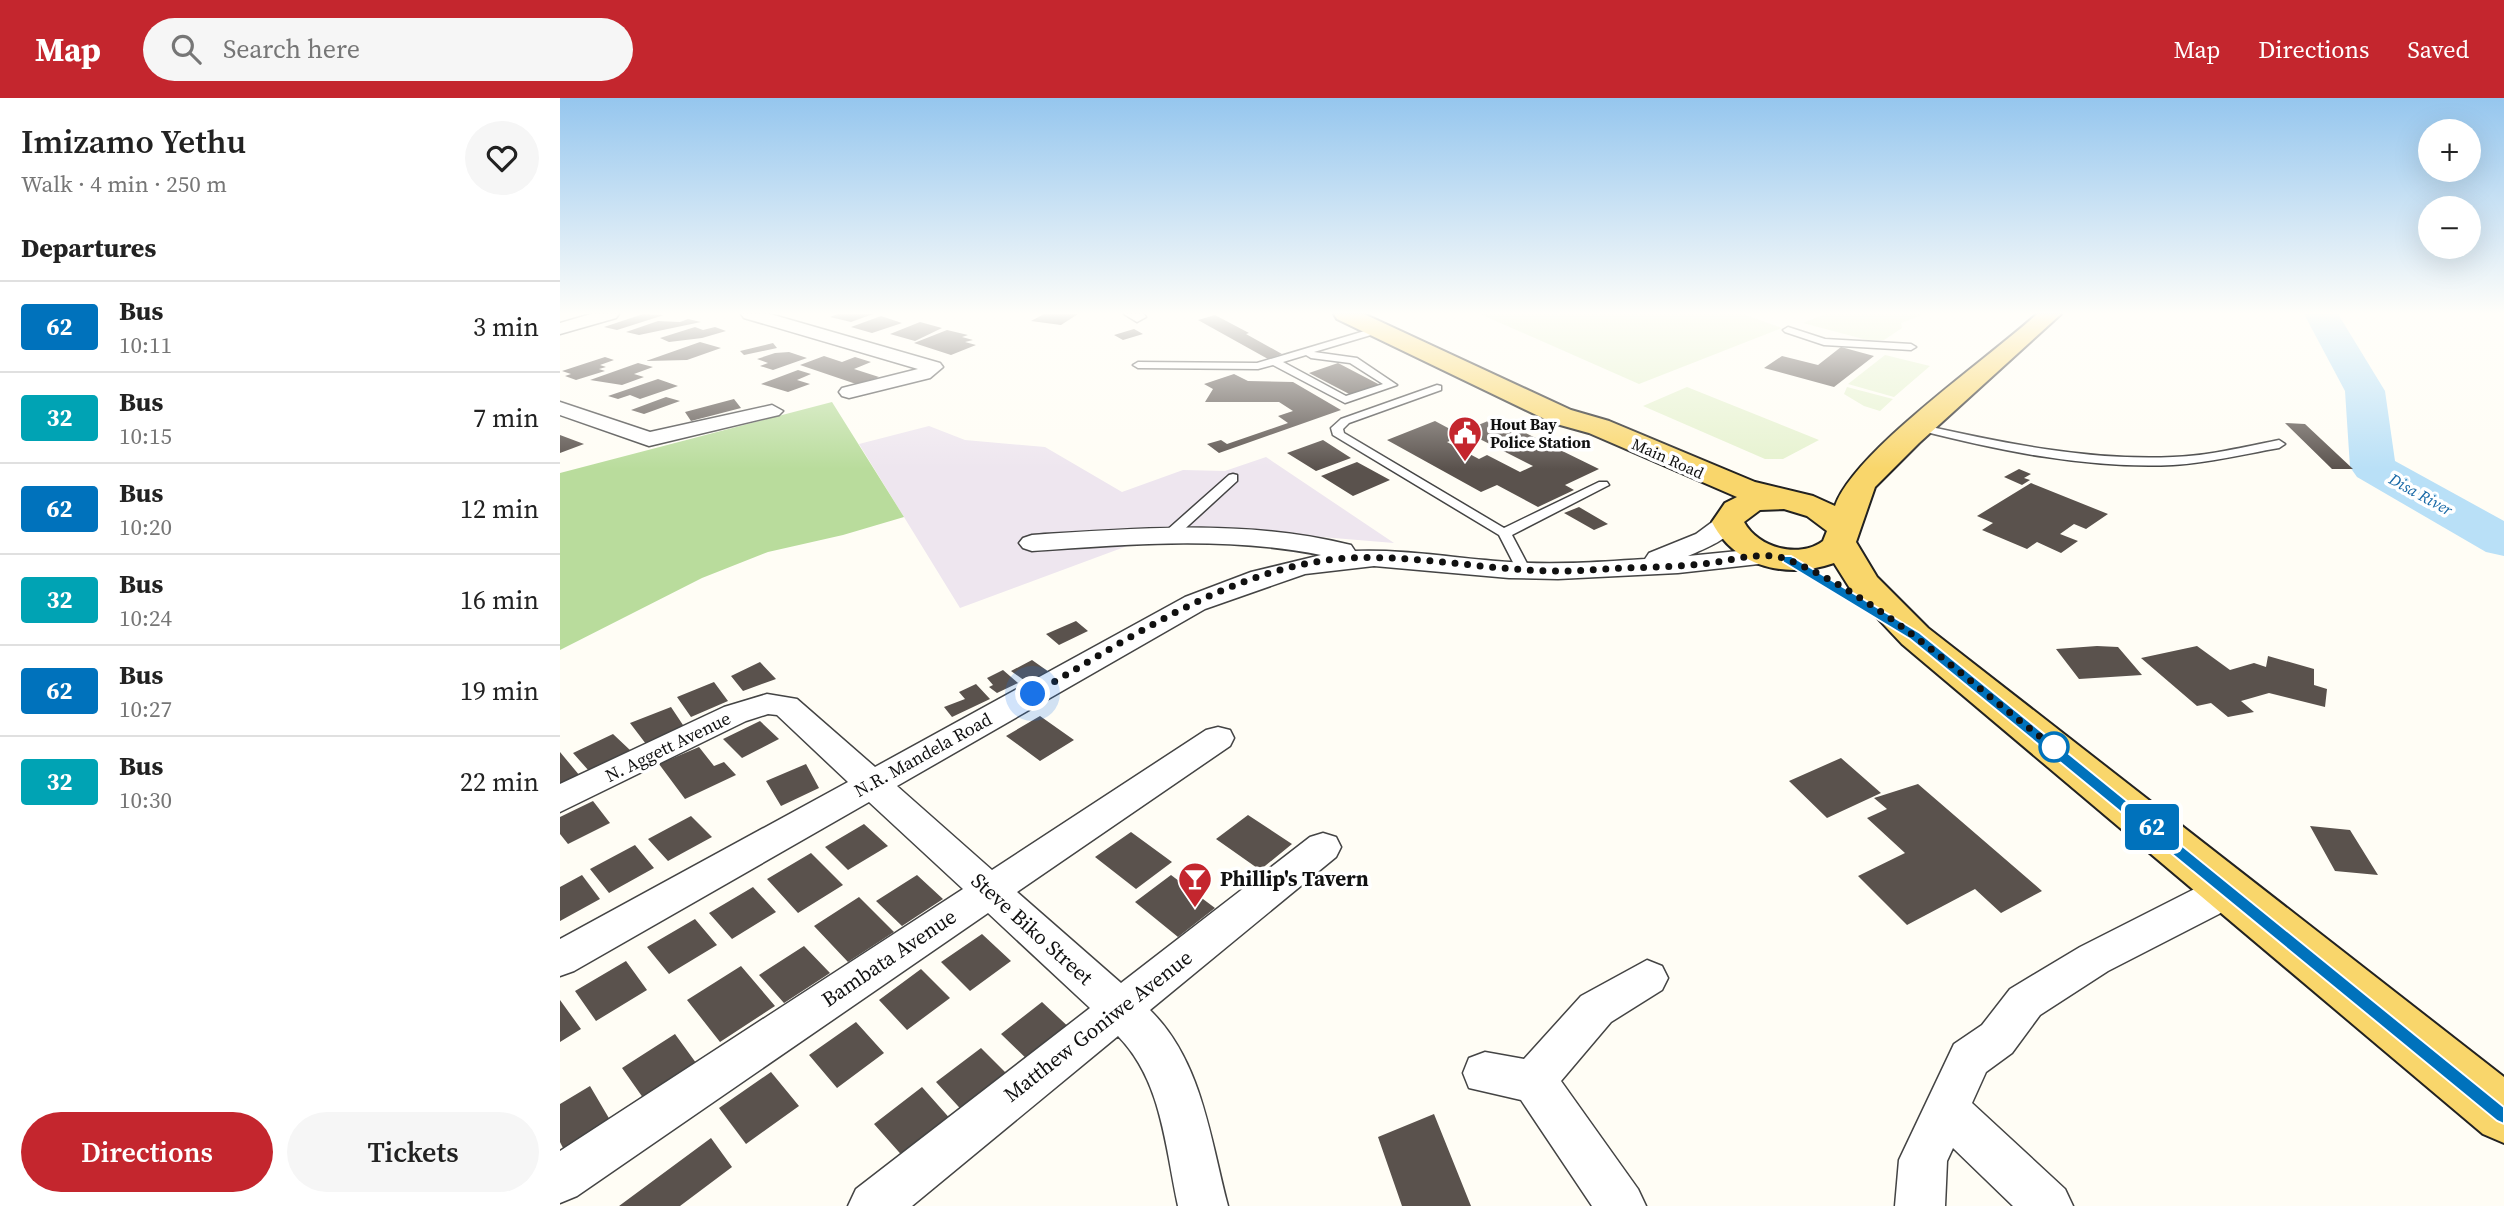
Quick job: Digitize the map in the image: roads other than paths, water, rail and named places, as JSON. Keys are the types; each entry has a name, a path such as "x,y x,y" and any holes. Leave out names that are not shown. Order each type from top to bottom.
{"main road":[{"name":"Main Road","path":"1454,366 1563,417 1579,419 1607,430 1707,476 1827,512 1842,536"},
{"path":"1777,557 1819,556 1842,536 1853,496 1880,463 1992,366"},
{"name":"Main Road","path":"1563,417 1567,424 1589,437 1682,486 1728,521 1732,535 1746,547 1777,557 1915,636"},
{"path":"1728,521 1737,509 1753,502 1778,499 1880,463"},
{"path":"1842,536 1863,583 1915,636 2504,1114"}],"street":[{"path":"849,392 923,374 933,369 931,366"},
{"path":"560,408 642,439 670,436 772,411"},
{"name":"N.R. Mandela Road","path":"1628,567 1684,549 1728,521"},
{"path":"1032,544 1172,533 1295,542 1377,558"},
{"name":"N.R. Mandela Road","path":"560,959 1195,603 1262,575 1304,564 1377,558 1524,571 1701,564 1777,557"},
{"name":"Steve Biko Street","path":"779,704 786,706 1152,1041 1173,1078 1203,1206"},
{"name":"N. Aggett Avenue","path":"560,799 735,714 754,707 779,704"},
{"name":"Bambata Avenue","path":"560,1178 1218,738"},
{"name":"Matthew Goniwe Avenue","path":"873,1206 1323,847"},
{"path":"1920,1206 1923,1160 1970,1058 1997,1039 2025,1002 2094,959 2205,902 2226,888"},
{"path":"1534,1081 1579,1025 1597,1009 1647,978"},
{"path":"1485,1073 1534,1081 1621,1206"},
{"path":"1946,1111 2048,1206"}],"lane":[{"path":"1216,366 1251,366"},
{"path":"1283,366 1345,400 1392,385 1362,366"},
{"path":"1437,388 1345,421 1336,428 1339,435 1504,533 1524,571"},
{"path":"1922,428 2065,455 2143,461 2199,458 2279,444"},
{"path":"1172,533 1233,478"},
{"path":"1504,533 1603,485"}],"waterway":[{"name":"Disa River","path":"2351,366 2365,391 2373,467 2504,541"}],"place":[{"name":"Hout Bay Police Station","path":"1465,463"},
{"name":"Phillip's Tavern","path":"1195,909"}]}
